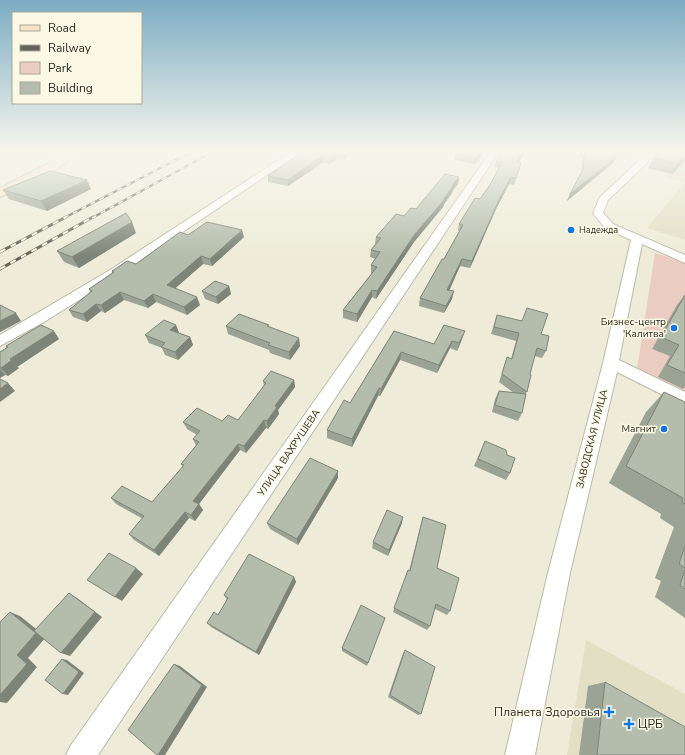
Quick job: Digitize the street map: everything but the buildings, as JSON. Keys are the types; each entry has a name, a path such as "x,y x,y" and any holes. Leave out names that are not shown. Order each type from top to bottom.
{"main road":[{"path":"0,193 15,185"}],"street":[{"path":"0,341 45,316 109,276 247,185"},
{"name":"УЛИЦА ВАХРУШЕВА","path":"81,755 472,185"},
{"path":"619,185 603,200 598,213 609,226 685,259"},
{"name":"ЗАВОДСКАЯ УЛИЦА","path":"520,755 558,573 611,362 637,239"},
{"path":"611,362 685,399"}],"shaded area":[{"path":"683,185 685,185 685,240 647,228"},
{"name":"ЦРБ","path":"586,640 685,694 685,755 567,755"}],"green space":[{"path":"655,253 685,263 685,391 637,369"}],"railway":[{"path":"64,218 127,185"},
{"path":"92,218 152,185"},
{"path":"0,252 66,217"},
{"path":"0,269 93,217"}],"place":[{"name":"Надежда","path":"571,230"},
{"name":"Бизнес-центр 'Калитва'","path":"674,328"},
{"name":"Магнит","path":"664,429"},
{"name":"Планета Здоровья","path":"609,712"},
{"name":"ЦРБ","path":"629,724"}]}
